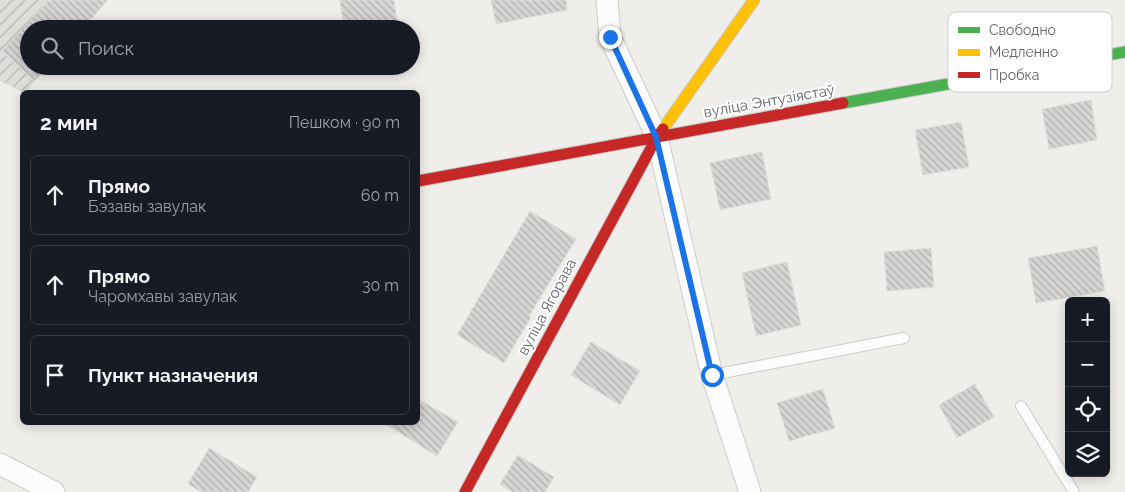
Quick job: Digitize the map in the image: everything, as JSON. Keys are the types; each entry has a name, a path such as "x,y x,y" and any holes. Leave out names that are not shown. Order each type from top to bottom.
{"street":[{"path":"607,0 610,37 656,137 712,375 750,492"},
{"name":"вуліца Ягорава","path":"465,492 656,137 754,0"},
{"name":"вуліца Энтузіястаў","path":"1112,54 1125,52"},
{"name":"вуліца Энтузіястаў","path":"420,181 948,84"},
{"path":"0,464 54,492"}],"lane":[{"path":"712,375 904,338"},
{"path":"1022,406 1074,492"}],"shaded area":[{"path":"0,0 108,0 54,20 20,20 20,75 40,75 28,90 20,91 0,81"}],"building":[{"path":"49,0 108,0 90,20 31,20"},
{"path":"340,0 394,0 397,20 343,20"},
{"path":"491,0 566,0 567,10 496,24"},
{"path":"20,31 20,67 2,51"},
{"path":"28,75 40,75 35,81"},
{"path":"1091,100 1097,140 1049,149 1042,109"},
{"path":"961,122 969,167 923,175 915,130"},
{"path":"762,152 771,199 720,210 710,163"},
{"path":"530,211 576,239 529,316 531,317 504,363 457,335"},
{"path":"1097,246 1105,291 1036,303 1028,258"},
{"path":"931,248 934,287 887,291 884,252"},
{"path":"787,262 801,325 756,336 742,273"},
{"path":"591,342 640,371 620,405 571,375"},
{"path":"975,384 994,417 957,438 939,405"},
{"path":"823,389 835,428 789,441 777,403"},
{"path":"420,400 458,422 437,456 387,425 420,425"},
{"path":"209,448 257,477 248,492 201,492 188,484"},
{"path":"518,455 554,477 545,492 513,492 500,484"}],"traffic: fast":[{"path":"1112,54 1125,52"},
{"path":"843,103 948,84"}],"traffic: slow":[{"path":"663,129 754,0"}],"traffic: jam":[{"path":"420,181 843,103"},
{"path":"465,492 663,129"}],"route":[{"path":"610,37 656,137 712,375"}]}
